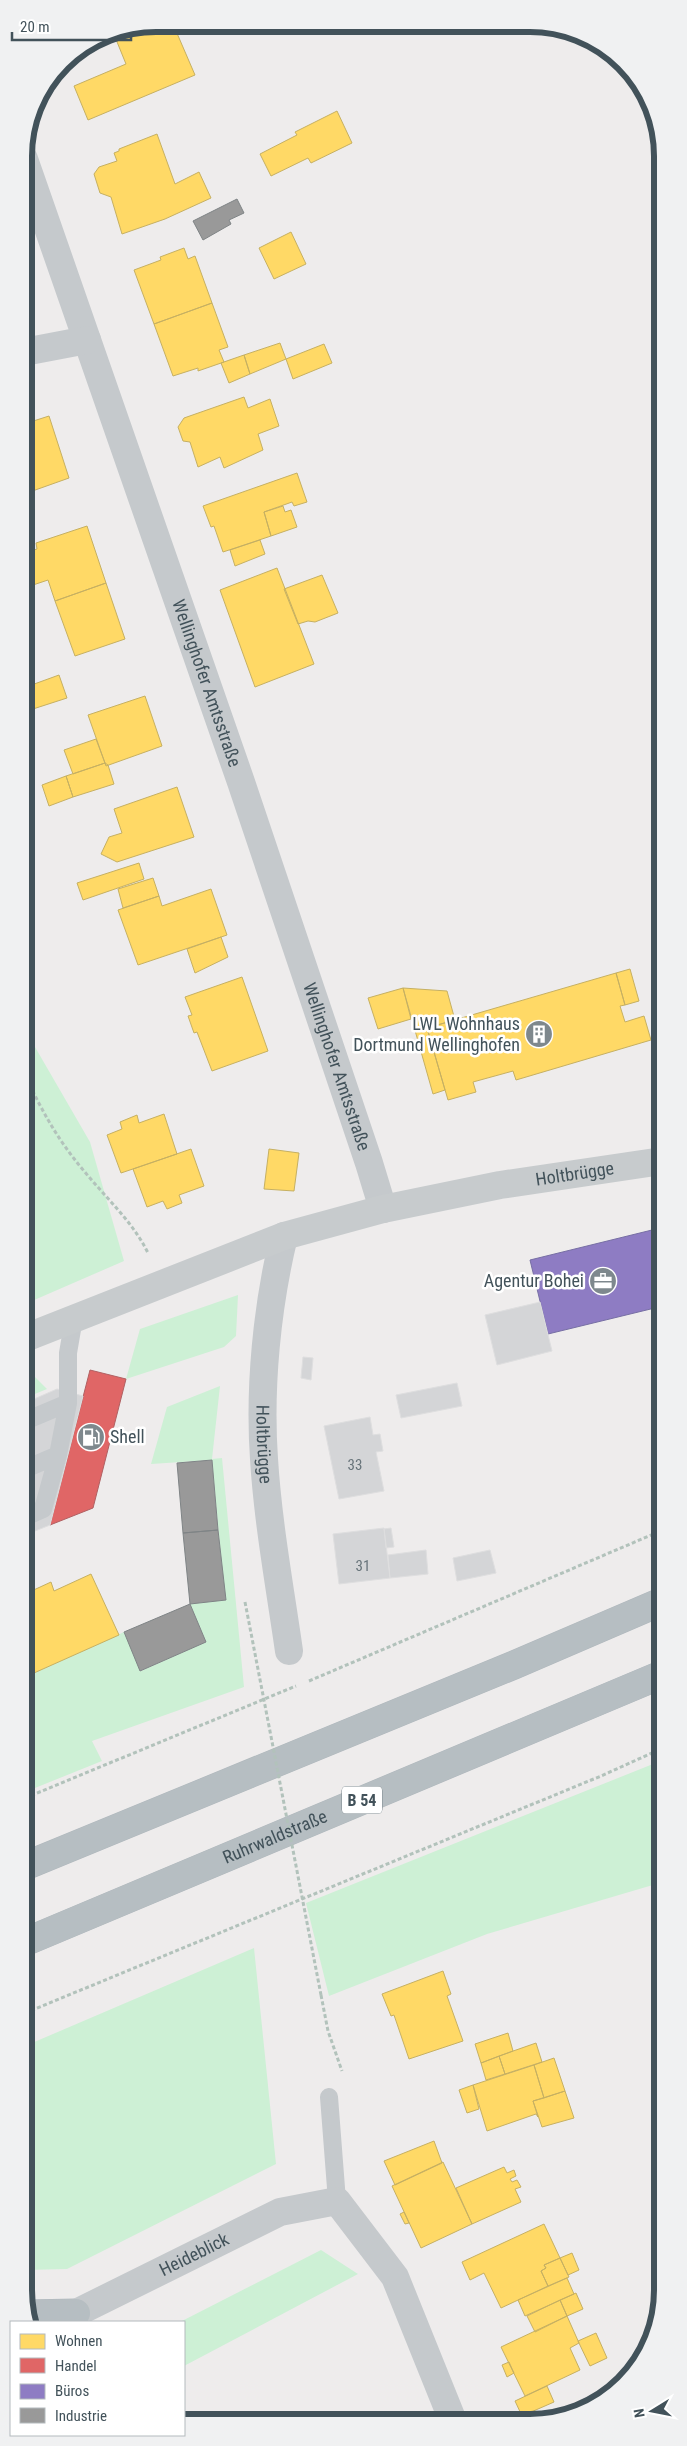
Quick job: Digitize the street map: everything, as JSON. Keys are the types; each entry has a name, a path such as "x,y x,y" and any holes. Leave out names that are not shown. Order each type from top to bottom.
{"highway":[{"path":"32,1863 514,1665 654,1605"},
{"name":"Ruhrwaldstraße","path":"32,1939 654,1678"},
{"path":"35,2315 67,2318"}],"main road":[{"name":"Holtbrügge","path":"32,1335 284,1236 383,1209 500,1184 654,1162"}],"street":[{"name":"Wellinghofer Amtsstraße","path":"33,184 241,782 369,1162 383,1209"},
{"path":"33,350 88,340"},
{"name":"Holtbrügge","path":"284,1236 275,1276 263,1400 264,1459 289,1651"},
{"path":"337,2201 395,2277 450,2414"},
{"name":"Heideblick","path":"67,2318 280,2212 337,2201"}],"lane":[{"path":"32,1514 43,1509 58,1456 68,1403 68,1353 74,1318"},
{"path":"32,1418 68,1403"},
{"path":"32,1466 58,1456"},
{"path":"328,2098 337,2201"}],"path":[{"path":"33,1090 49,1124 83,1170 138,1234 163,1283"},
{"path":"32,1795 350,1664 654,1534"},
{"path":"245,1602 328,2031 342,2074"},
{"path":"32,2010 601,1776 654,1752"}],"green space":[{"path":"33,1043 90,1142 124,1261 32,1301"},
{"path":"238,1295 236,1336 224,1347 126,1379 140,1329"},
{"path":"32,1374 47,1389 32,1395"},
{"path":"220,1386 212,1459 222,1458 244,1687 92,1741 102,1761 32,1789 32,1674 124,1632 141,1671 206,1642 190,1604 225,1600 212,1460 151,1464 167,1407"},
{"path":"654,1764 654,1885 487,1934 329,1996 306,1903"},
{"path":"254,1948 276,2164 67,2269 32,2270 32,2043"},
{"path":"321,2250 358,2274 185,2365 185,2321 182,2321"}],"building: Wohnen":[{"path":"149,33 177,33 195,75 88,120 74,86 126,64 116,40"},
{"path":"337,111 352,143 311,163 308,158 271,176 260,154 297,135 295,132"},
{"path":"157,134 175,184 199,172 211,198 165,219 122,234 111,197 100,193 94,174 99,167 117,161 114,153 119,151 119,149"},
{"path":"291,232 306,264 274,279 259,248"},
{"path":"184,248 188,259 195,256 212,303 154,324 134,270 161,260 160,257"},
{"path":"212,303 228,347 219,350 224,362 198,371 198,368 173,376 154,324"},
{"path":"280,343 286,359 250,374 244,355"},
{"path":"324,344 332,363 293,379 286,359"},
{"path":"244,355 250,374 229,383 221,363"},
{"path":"244,397 248,408 270,399 279,426 258,434 263,450 224,468 220,457 198,467 190,442 183,441 178,427 184,418"},
{"path":"49,416 69,478 33,491 33,421"},
{"path":"297,473 307,502 294,506 292,502 264,512 271,536 223,552 214,526 211,527 203,506"},
{"path":"283,506 285,512 291,510 297,527 271,536 264,512"},
{"path":"87,526 106,583 55,601 48,580 33,585 33,550 37,549 36,543"},
{"path":"260,540 265,554 235,566 230,550"},
{"path":"277,568 314,664 255,687 220,590"},
{"path":"322,575 338,613 315,622 308,621 298,624 284,589"},
{"path":"106,583 125,639 75,656 55,601"},
{"path":"59,675 67,698 33,709 33,685"},
{"path":"145,696 162,746 106,766 88,715"},
{"path":"96,739 105,763 73,774 64,750"},
{"path":"105,763 108,765 114,784 73,797 66,776"},
{"path":"66,776 73,797 49,806 42,785"},
{"path":"177,787 194,837 117,862 101,854 109,837 122,833 114,809"},
{"path":"139,863 144,879 83,900 77,883"},
{"path":"153,878 159,896 123,908 118,889"},
{"path":"211,889 227,935 138,965 118,910 159,896 162,906"},
{"path":"221,937 228,957 195,973 187,949"},
{"path":"630,969 639,1001 625,1005 616,973"},
{"name":"LWL Wohnhaus Dortmund Wellinghofen","path":"616,973 625,1005 620,1006 625,1022 644,1016 651,1040 516,1080 513,1071 473,1082 476,1092 448,1100 427,1028"},
{"path":"242,977 268,1051 212,1071 197,1032 194,1033 188,1016 192,1015 185,997"},
{"path":"403,988 411,1019 378,1029 368,998"},
{"path":"403,988 447,991 455,1020 427,1028 445,1090 433,1094"},
{"path":"164,1114 177,1154 121,1173 107,1135 122,1129 120,1122 137,1115 139,1123"},
{"path":"191,1149 204,1186 179,1195 182,1203 167,1209 163,1201 147,1207 133,1169"},
{"path":"269,1149 299,1153 294,1191 264,1189"},
{"path":"91,1574 119,1635 32,1674 32,1591 51,1582 54,1591"},
{"path":"443,1971 451,1994 447,1996 463,2041 409,2059 394,2015 391,2016 382,1994"},
{"path":"508,2033 513,2051 481,2063 475,2044"},
{"path":"536,2043 542,2062 505,2074 499,2056"},
{"path":"499,2056 505,2074 486,2080 481,2063"},
{"path":"554,2058 565,2091 544,2098 534,2065"},
{"path":"534,2065 544,2098 533,2101 538,2117 536,2114 487,2131 473,2085"},
{"path":"473,2085 479,2109 467,2113 459,2090"},
{"path":"565,2091 574,2118 542,2127 533,2101"},
{"path":"434,2141 442,2163 395,2185 384,2161"},
{"path":"443,2162 472,2224 421,2248 392,2186"},
{"path":"504,2167 507,2173 514,2170 516,2176 510,2179 512,2182 517,2180 521,2187 515,2189 521,2202 472,2224 456,2188"},
{"path":"404,2212 409,2223 405,2224 400,2214"},
{"path":"544,2224 560,2258 544,2265 546,2268 541,2271 548,2286 501,2308 484,2273 470,2280 462,2262"},
{"path":"572,2253 579,2270 568,2275 560,2258"},
{"path":"560,2258 569,2277 548,2286 541,2271 546,2268 544,2265"},
{"path":"567,2278 574,2294 525,2316 518,2300"},
{"path":"576,2293 583,2309 567,2316 560,2300"},
{"path":"560,2300 567,2316 535,2332 527,2316"},
{"path":"567,2316 579,2343 570,2348 580,2370 525,2396 501,2347"},
{"path":"596,2333 607,2358 590,2366 578,2341"},
{"path":"509,2362 514,2373 507,2377 502,2365"},
{"path":"547,2386 554,2402 527,2414 521,2414 515,2401"}],"building: Handel":[{"path":"90,1370 126,1379 93,1508 50,1525"}],"building: Büros":[{"path":"652,1230 654,1237 654,1308 548,1334 530,1260"}],"building: Industrie":[{"path":"237,199 244,213 229,220 231,224 203,240 193,221"},
{"path":"212,1460 218,1530 183,1533 177,1463"},
{"path":"218,1530 226,1600 190,1604 183,1533"},
{"path":"190,1604 206,1642 140,1671 124,1632"}],"building: Sonstige":[{"path":"540,1302 552,1351 497,1365 485,1315"},
{"path":"303,1357 313,1358 311,1380 301,1378"},
{"path":"457,1383 462,1406 401,1418 396,1395"},
{"path":"57,1389 83,1396 50,1525 32,1532 32,1400"},
{"path":"370,1417 373,1435 380,1434 383,1451 376,1452 384,1491 339,1499 324,1426"},
{"path":"384,1528 390,1578 339,1584 333,1534"},
{"path":"391,1528 394,1547 386,1548 384,1529"},
{"path":"426,1550 428,1574 390,1578 388,1555"},
{"path":"490,1550 496,1573 457,1581 453,1558"}],"place":[{"name":"LWL Wohnhaus Dortmund Wellinghofen","path":"539,1034"},
{"name":"Agentur Bohei","path":"603,1281"},
{"name":"Shell","path":"91,1437"}]}
